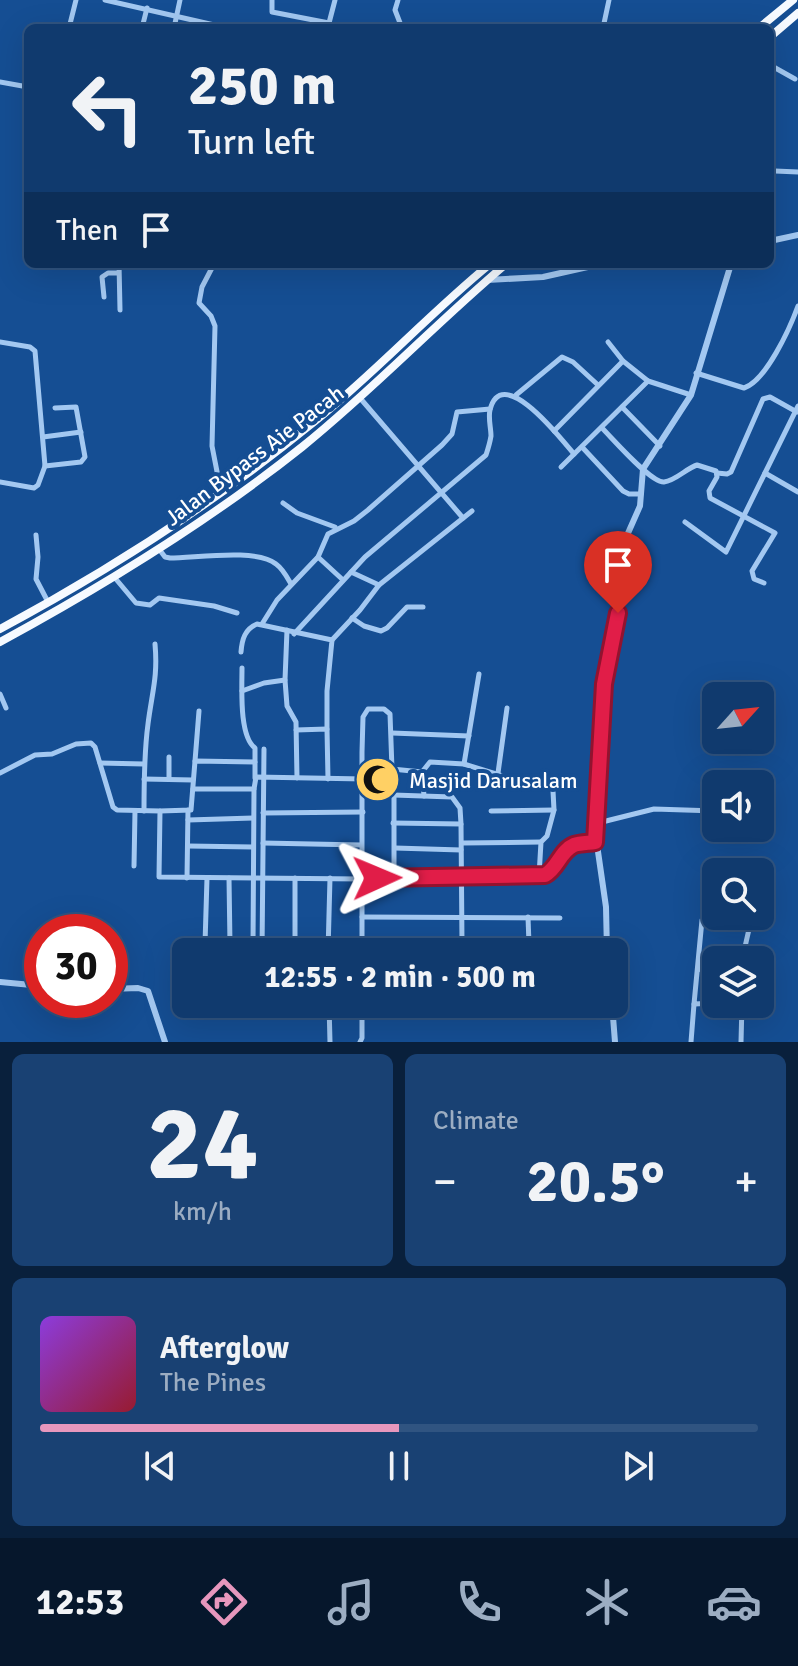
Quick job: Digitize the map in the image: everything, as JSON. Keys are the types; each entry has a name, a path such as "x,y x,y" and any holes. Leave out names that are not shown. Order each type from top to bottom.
{"highway":[{"path":"764,24 793,0"},
{"path":"774,34 798,13"},
{"path":"0,629 104,569 221,492 317,420 481,268"},
{"name":"Jalan Bypass Aie Pacah","path":"0,642 115,578 302,447 501,268"},
{"path":"104,569 115,578"}],"street":[{"path":"70,24 76,0"},
{"path":"105,0 212,24"},
{"path":"175,24 180,0"},
{"path":"272,0 272,12 323,24"},
{"path":"331,24 335,0"},
{"path":"398,0 395,10 400,24"},
{"path":"604,24 609,0"},
{"path":"143,24 147,8"},
{"path":"774,67 795,79"},
{"path":"0,82 24,86"},
{"path":"775,171 798,172"},
{"path":"774,240 798,235"},
{"path":"119,268 120,310"},
{"path":"212,268 202,287 199,303 211,316 215,326 212,446 221,492"},
{"path":"487,280 543,277 583,268"},
{"path":"607,938 606,907 594,824 604,684 618,613 621,549 640,506 643,469 691,395 695,373 730,268"},
{"path":"104,297 102,277 108,273 118,273"},
{"path":"695,373 749,387 766,369 795,322 798,306"},
{"path":"0,342 30,347 35,351 45,466 34,488 0,482"},
{"path":"608,342 623,361 648,381 691,395"},
{"path":"516,395 562,357 573,362 599,385"},
{"path":"554,431 623,361"},
{"path":"561,467 648,381"},
{"path":"294,634 350,572 486,455 491,436 490,409 498,398 506,394 516,395 574,454"},
{"path":"360,397 463,518"},
{"path":"602,428 643,469 663,482 697,465 717,473 731,472 763,399 770,397 797,410 726,552 685,522"},
{"path":"45,466 83,461 85,457 76,406 55,408"},
{"path":"622,407 660,446"},
{"path":"241,652 247,631 262,624 269,610 318,557 328,534 354,521 419,467 452,434 457,412 490,409"},
{"path":"43,437 81,432"},
{"path":"582,447 623,491 641,494"},
{"path":"717,473 709,491 710,498 775,533 752,571 754,579 764,583"},
{"path":"765,473 798,492"},
{"path":"283,503 297,513 336,528"},
{"path":"328,779 327,691 332,640 379,585 472,511"},
{"path":"36,535 36,579 48,602"},
{"path":"159,549 170,558 237,556 266,559 278,565 291,584"},
{"path":"318,557 343,580"},
{"path":"350,572 379,585"},
{"path":"115,578 136,603 150,605 159,598 214,606 237,613"},
{"path":"352,618 364,626 382,631 407,607 423,607"},
{"path":"262,624 294,634 332,640"},
{"path":"287,630 285,680 287,706 295,719 297,778"},
{"path":"144,811 148,723 158,672 155,644"},
{"path":"242,668 245,730 248,742 255,748 263,813 262,938"},
{"path":"464,764 479,674"},
{"path":"242,691 285,680"},
{"path":"0,694 6,708"},
{"path":"362,938 364,714 374,707 388,711 392,719 392,769 422,772"},
{"path":"498,773 507,708"},
{"path":"0,773 35,755 52,754 84,742 91,743 95,747 113,807 117,810 192,809 199,711"},
{"path":"296,730 327,729"},
{"path":"392,733 469,736"},
{"path":"253,938 254,789 264,749"},
{"path":"169,757 169,779"},
{"path":"195,761 255,762"},
{"path":"424,796 422,772 430,762 464,764 509,778 549,779 554,810 547,836 541,842 539,876"},
{"path":"100,763 144,764"},
{"path":"259,778 364,779"},
{"path":"144,779 193,780"},
{"path":"193,789 254,789"},
{"path":"364,794 452,797 460,808 462,938"},
{"path":"394,794 394,878"},
{"path":"594,824 654,809 702,811"},
{"path":"187,878 188,810"},
{"path":"491,811 554,810"},
{"path":"134,866 135,811"},
{"path":"160,811 158,876 361,879 539,876 551,872 565,850 595,842"},
{"path":"263,813 363,812"},
{"path":"188,820 253,818"},
{"path":"393,823 461,824"},
{"path":"395,848 541,842"},
{"path":"263,843 361,845"},
{"path":"188,846 253,847"},
{"path":"205,938 207,878"},
{"path":"229,878 230,938"},
{"path":"295,878 295,938"},
{"path":"328,938 330,878"},
{"path":"362,917 560,918"},
{"path":"528,917 529,938"},
{"path":"691,1042 702,920"},
{"path":"698,969 702,970"},
{"path":"0,982 24,984"},
{"path":"128,988 148,991 165,1042"},
{"path":"694,1004 702,1004"},
{"path":"329,1018 330,1042"},
{"path":"360,1042 362,1018"},
{"path":"613,1018 615,1042"},
{"path":"741,1042 742,1018"}],"place":[{"name":"Masjid Darusalam","path":"378,780"}],"route":[{"path":"377,878 539,876 551,872 565,850 595,842 604,684 618,613"}]}
